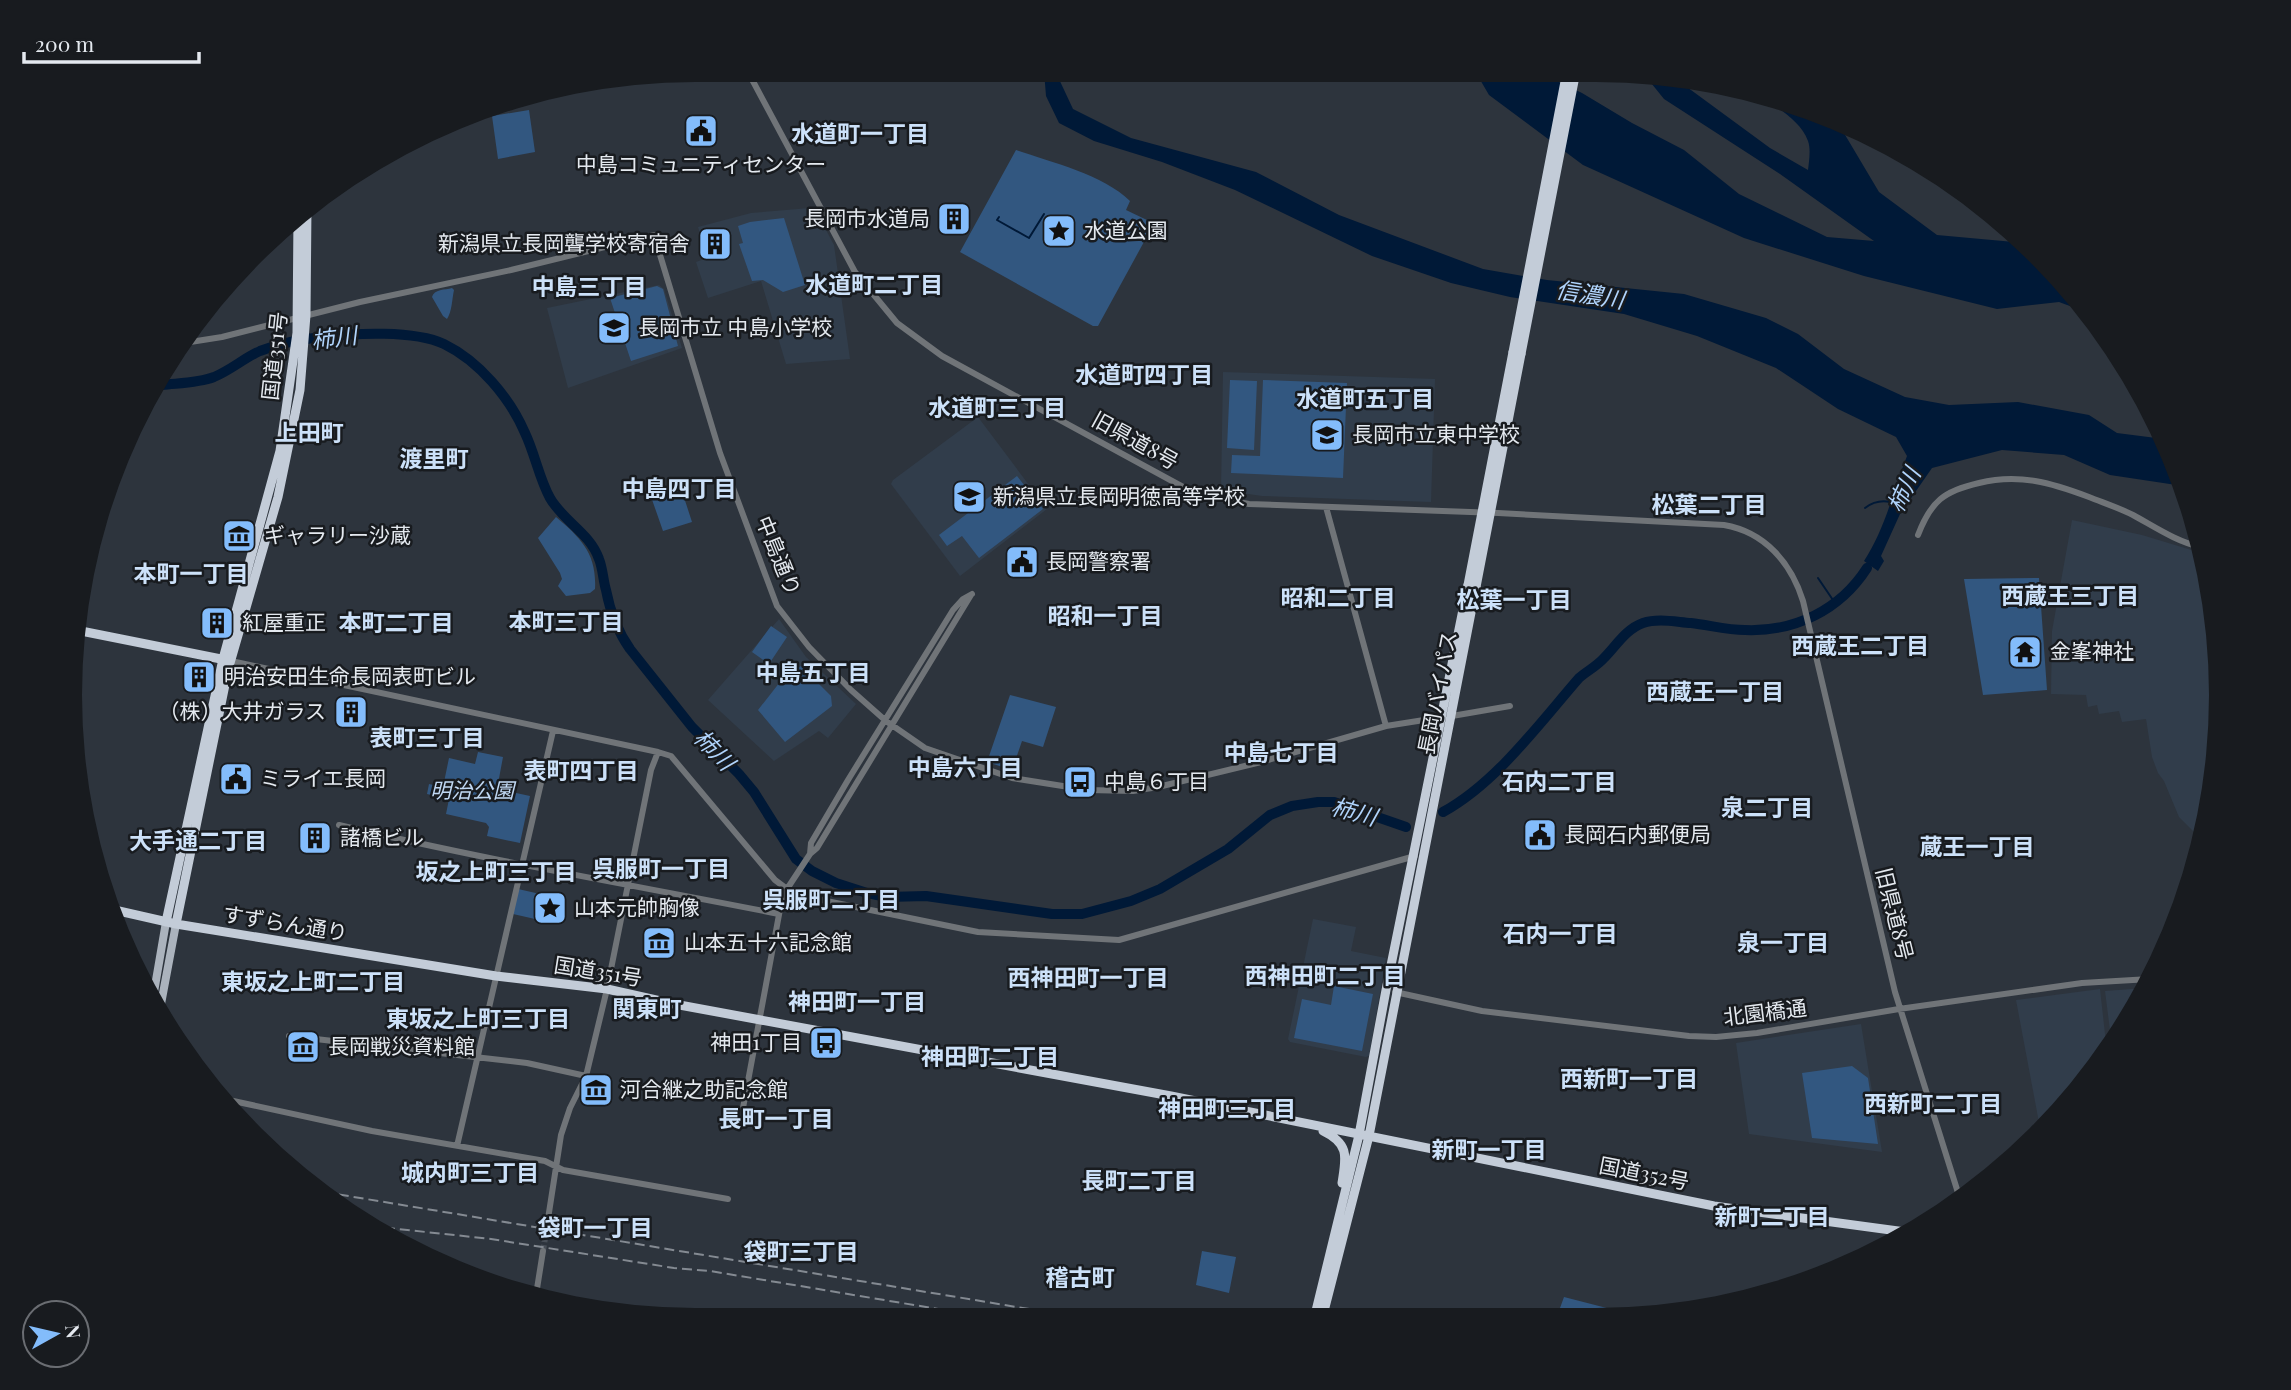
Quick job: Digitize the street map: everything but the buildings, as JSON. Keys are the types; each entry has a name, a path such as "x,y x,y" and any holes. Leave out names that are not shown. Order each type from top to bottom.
{"highway":[{"name":"長岡バイパス","path":"1325,1308 1397,992 1565,82"},
{"name":"長岡バイパス","path":"1520,335 1574,82"},
{"name":"国道351号","path":"171,923 227,660 280,451 300,347 306,222"},
{"name":"国道351号","path":"298,228 302,316"},
{"path":"86,632 227,660"},
{"name":"長岡バイパス","path":"1317,1308 1342,1206 1364,1135 1386,990 1413,857 1447,716"},
{"name":"すずらん通り","path":"123,912 171,923 398,960"},
{"name":"国道351号","path":"398,960 496,976 607,989 1364,1135"},
{"path":"1310,1124 1331,1135 1344,1148 1342,1206"},
{"name":"国道352号","path":"1364,1135 1714,1206 1894,1230"}],"main road":[{"path":"156,986 171,923"},
{"path":"162,997 171,923"}],"street":[{"name":"旧県道8号","path":"753,82 855,272 885,311 927,347 1196,494 1249,504 1498,513 1735,527 1754,534 1779,556 1792,573 1804,606 1899,1009 1957,1189"},
{"name":"中島通り","path":"196,341 654,235 716,442 777,607 824,664 888,723 932,751 1003,776 1071,788 1111,791 1158,787 1261,762 1386,726 1510,706"},
{"path":"1918,535 1930,508 1946,496 1970,485 2022,478 2047,482 2074,491 2124,511 2190,543"},
{"path":"1326,507 1386,726"},
{"path":"743,1108 779,914 787,889 817,848 888,723 957,604 972,594 888,723"},
{"path":"227,660 658,752 671,757 775,880 787,889 802,896 978,932 1119,940 1424,853"},
{"path":"457,1146 553,731"},
{"path":"548,1219 565,1120 586,1076 629,886 651,770 658,752"},
{"path":"339,825 423,846 779,914"},
{"name":"北園橋通","path":"1386,990 1493,1012 1716,1037 2082,983 2139,979"},
{"path":"289,1036 527,1063 586,1076"},
{"path":"236,1101 360,1129 545,1161 563,1170 728,1199"},
{"path":"537,1287 543,1251"}],"shaded area":[{"path":"810,208 816,211 834,245 850,359 786,364 761,281 708,298 696,262 707,258 698,227 751,213"},
{"name":"長岡市立 中島小学校","path":"659,285 664,289 682,348 568,388 547,308"},
{"name":"長岡市立東中学校","path":"1223,372 1435,379 1431,502 1262,496 1221,490"},
{"name":"新潟県立長岡明徳高等学校","path":"978,417 1047,509 960,576 891,484"},
{"path":"2072,520 2142,535 2191,550 2204,615 2209,695 2204,775 2193,831 2179,817 2158,773 2152,757 2146,719 2122,722 2119,711 2099,714 2097,705 2088,707 2086,695 2051,694 2052,631"},
{"path":"779,619 806,657 856,704 828,738 819,731 774,761 708,700"},
{"path":"1313,919 1356,927 1351,951 1386,958 1369,1056 1290,1042 1288,1039"},
{"path":"2100,989 2105,1035 2082,1068 2038,1118 2016,1000"},
{"path":"2134,989 2110,1028 2105,991"},
{"path":"1861,1024 1882,1152 1749,1134 1736,1043"}],"green space":[{"path":"529,110 535,152 498,159 492,117"},
{"name":"水道公園","path":"1016,150 1076,170 1106,184 1130,201 1126,210 1149,221 1145,240 1098,326 1093,326 960,252"},
{"path":"784,218 805,285 783,292 763,280 752,281 739,244 743,243 738,226"},
{"path":"657,286 663,289 678,346 631,361 610,298"},
{"path":"452,288 452,305 447,319 432,297 437,291"},
{"path":"1230,380 1257,381 1254,450 1227,448"},
{"path":"1263,380 1347,383 1343,478 1231,473 1232,455 1260,456"},
{"path":"1017,476 1043,509 979,558 962,536 947,546 939,535"},
{"path":"679,482 692,522 663,531 649,491"},
{"path":"556,517 580,540 590,556 595,589 590,593 566,596 558,586 562,579 560,573 538,538"},
{"path":"2039,578 2047,690 1983,695 1964,579"},
{"path":"771,626 787,637 769,664 752,652"},
{"path":"801,666 831,696 832,706 785,742 758,710 780,682"},
{"path":"1010,695 1056,707 1043,747 1022,741 1012,770 987,762"},
{"name":"明治公園","path":"478,752 503,757 497,789 530,796 520,843 487,836 489,827 486,823 446,814 449,799 427,794 429,784 443,787 449,758 475,764"},
{"path":"518,889 557,900 552,919 537,915 535,919 513,914"},
{"path":"1334,986 1373,994 1362,1051 1294,1038 1302,999 1331,1005"},
{"path":"1852,1066 1868,1078 1878,1144 1812,1138 1802,1073"},
{"path":"1202,1251 1236,1257 1229,1293 1196,1285"},
{"path":"1564,1297 1605,1308 1596,1308 1560,1308"}],"water":[{"name":"信濃川","path":"1045,82 1060,82 1073,109 1131,138 1256,172 1339,215 1483,269 1547,280 1684,294 1766,318 1798,334 1844,369 1905,397 1949,405 2018,402 2089,415 2117,433 2152,437 2171,484 2110,475 2064,455 2002,450 1932,468 1900,514 1881,556 1884,561 1878,571 1864,561 1883,523 1907,456 1896,437 1838,409 1776,368 1697,336 1624,314 1510,297 1451,283 1372,256 1235,190 1162,162 1094,141 1059,123 1046,96"},
{"path":"1481,82 1559,82 1684,150 1739,194 1827,237 1874,241 1780,174 1664,99 1653,85 1690,90 1770,148 1808,170 1810,156 1805,134 1783,112 1793,115 1846,136 1879,192 1937,235 2008,241 2069,306 2059,302 1997,309 1864,276 1744,238 1583,165 1489,95"}],"waterway":[{"path":"999,217 997,220 1029,238 1044,214"},
{"name":"柿川","path":"167,385 208,379 254,354 299,340 367,334 417,336 457,351 481,370 502,394 519,420 550,498 595,550 612,613 630,649 692,727 754,792 796,859 836,883 887,897 926,896 1052,914 1082,914 1131,901 1160,889 1228,849 1270,815 1292,806 1334,802 1406,827"},
{"path":"1865,508 1877,502 1890,502"},
{"name":"柿川","path":"1443,812 1499,769 1579,678 1637,626 1661,621 1738,630 1781,627 1815,616 1830,607 1844,596 1867,568"},
{"path":"1818,578 1835,603"}],"tunnel":[{"path":"543,1251 548,1219"}],"railway":[{"path":"342,1195 1023,1308"},
{"path":"394,1229 491,1239 674,1268 710,1271 932,1308"}],"place":[{"name":"中島コミュニティセンター","path":"701,131"},
{"name":"長岡市水道局","path":"954,219"},
{"name":"水道公園","path":"1059,231"},
{"name":"新潟県立長岡聾学校寄宿舎","path":"715,244"},
{"name":"長岡市立 中島小学校","path":"614,328"},
{"name":"長岡市立東中学校","path":"1327,435"},
{"name":"新潟県立長岡明徳高等学校","path":"969,497"},
{"name":"ギャラリー沙蔵","path":"239,536"},
{"name":"長岡警察署","path":"1022,562"},
{"name":"紅屋重正","path":"217,623"},
{"name":"金峯神社","path":"2025,652"},
{"name":"明治安田生命長岡表町ビル","path":"199,677"},
{"name":"（株）大井ガラス","path":"351,712"},
{"name":"ミライエ長岡","path":"236,779"},
{"name":"中島６丁目","path":"1080,782"},
{"name":"長岡石内郵便局","path":"1540,835"},
{"name":"諸橋ビル","path":"315,838"},
{"name":"山本元帥胸像","path":"550,908"},
{"name":"山本五十六記念館","path":"659,943"},
{"name":"神田1丁目","path":"826,1043"},
{"name":"長岡戦災資料館","path":"303,1047"},
{"name":"河合継之助記念館","path":"596,1090"}],"district":[{"name":"水道町一丁目","path":"860,134"},
{"name":"水道町二丁目","path":"874,285"},
{"name":"中島三丁目","path":"589,287"},
{"name":"水道町四丁目","path":"1144,375"},
{"name":"水道町五丁目","path":"1365,399"},
{"name":"水道町三丁目","path":"997,408"},
{"name":"上田町","path":"309,433"},
{"name":"渡里町","path":"434,459"},
{"name":"中島四丁目","path":"679,489"},
{"name":"松葉二丁目","path":"1709,505"},
{"name":"本町一丁目","path":"191,574"},
{"name":"西蔵王三丁目","path":"2070,596"},
{"name":"昭和二丁目","path":"1338,598"},
{"name":"松葉一丁目","path":"1514,600"},
{"name":"昭和一丁目","path":"1105,616"},
{"name":"本町三丁目","path":"566,622"},
{"name":"本町二丁目","path":"396,623"},
{"name":"西蔵王二丁目","path":"1860,646"},
{"name":"中島五丁目","path":"813,673"},
{"name":"西蔵王一丁目","path":"1715,692"},
{"name":"表町三丁目","path":"427,738"},
{"name":"中島七丁目","path":"1281,753"},
{"name":"中島六丁目","path":"965,768"},
{"name":"表町四丁目","path":"581,771"},
{"name":"石内二丁目","path":"1559,782"},
{"name":"泉二丁目","path":"1767,808"},
{"name":"大手通二丁目","path":"198,841"},
{"name":"蔵王一丁目","path":"1977,847"},
{"name":"呉服町一丁目","path":"661,869"},
{"name":"坂之上町三丁目","path":"496,872"},
{"name":"呉服町二丁目","path":"831,900"},
{"name":"石内一丁目","path":"1560,934"},
{"name":"泉一丁目","path":"1783,943"},
{"name":"西神田町二丁目","path":"1325,976"},
{"name":"西神田町一丁目","path":"1088,978"},
{"name":"東坂之上町二丁目","path":"313,982"},
{"name":"神田町一丁目","path":"857,1002"},
{"name":"関東町","path":"647,1009"},
{"name":"東坂之上町三丁目","path":"478,1019"},
{"name":"神田町二丁目","path":"990,1057"},
{"name":"西新町一丁目","path":"1629,1079"},
{"name":"西新町二丁目","path":"1933,1104"},
{"name":"神田町三丁目","path":"1227,1109"},
{"name":"長町一丁目","path":"776,1119"},
{"name":"新町一丁目","path":"1489,1150"},
{"name":"城内町三丁目","path":"470,1173"},
{"name":"長町二丁目","path":"1139,1181"},
{"name":"新町二丁目","path":"1772,1217"},
{"name":"袋町一丁目","path":"595,1228"},
{"name":"袋町三丁目","path":"801,1252"},
{"name":"稽古町","path":"1080,1278"}]}
